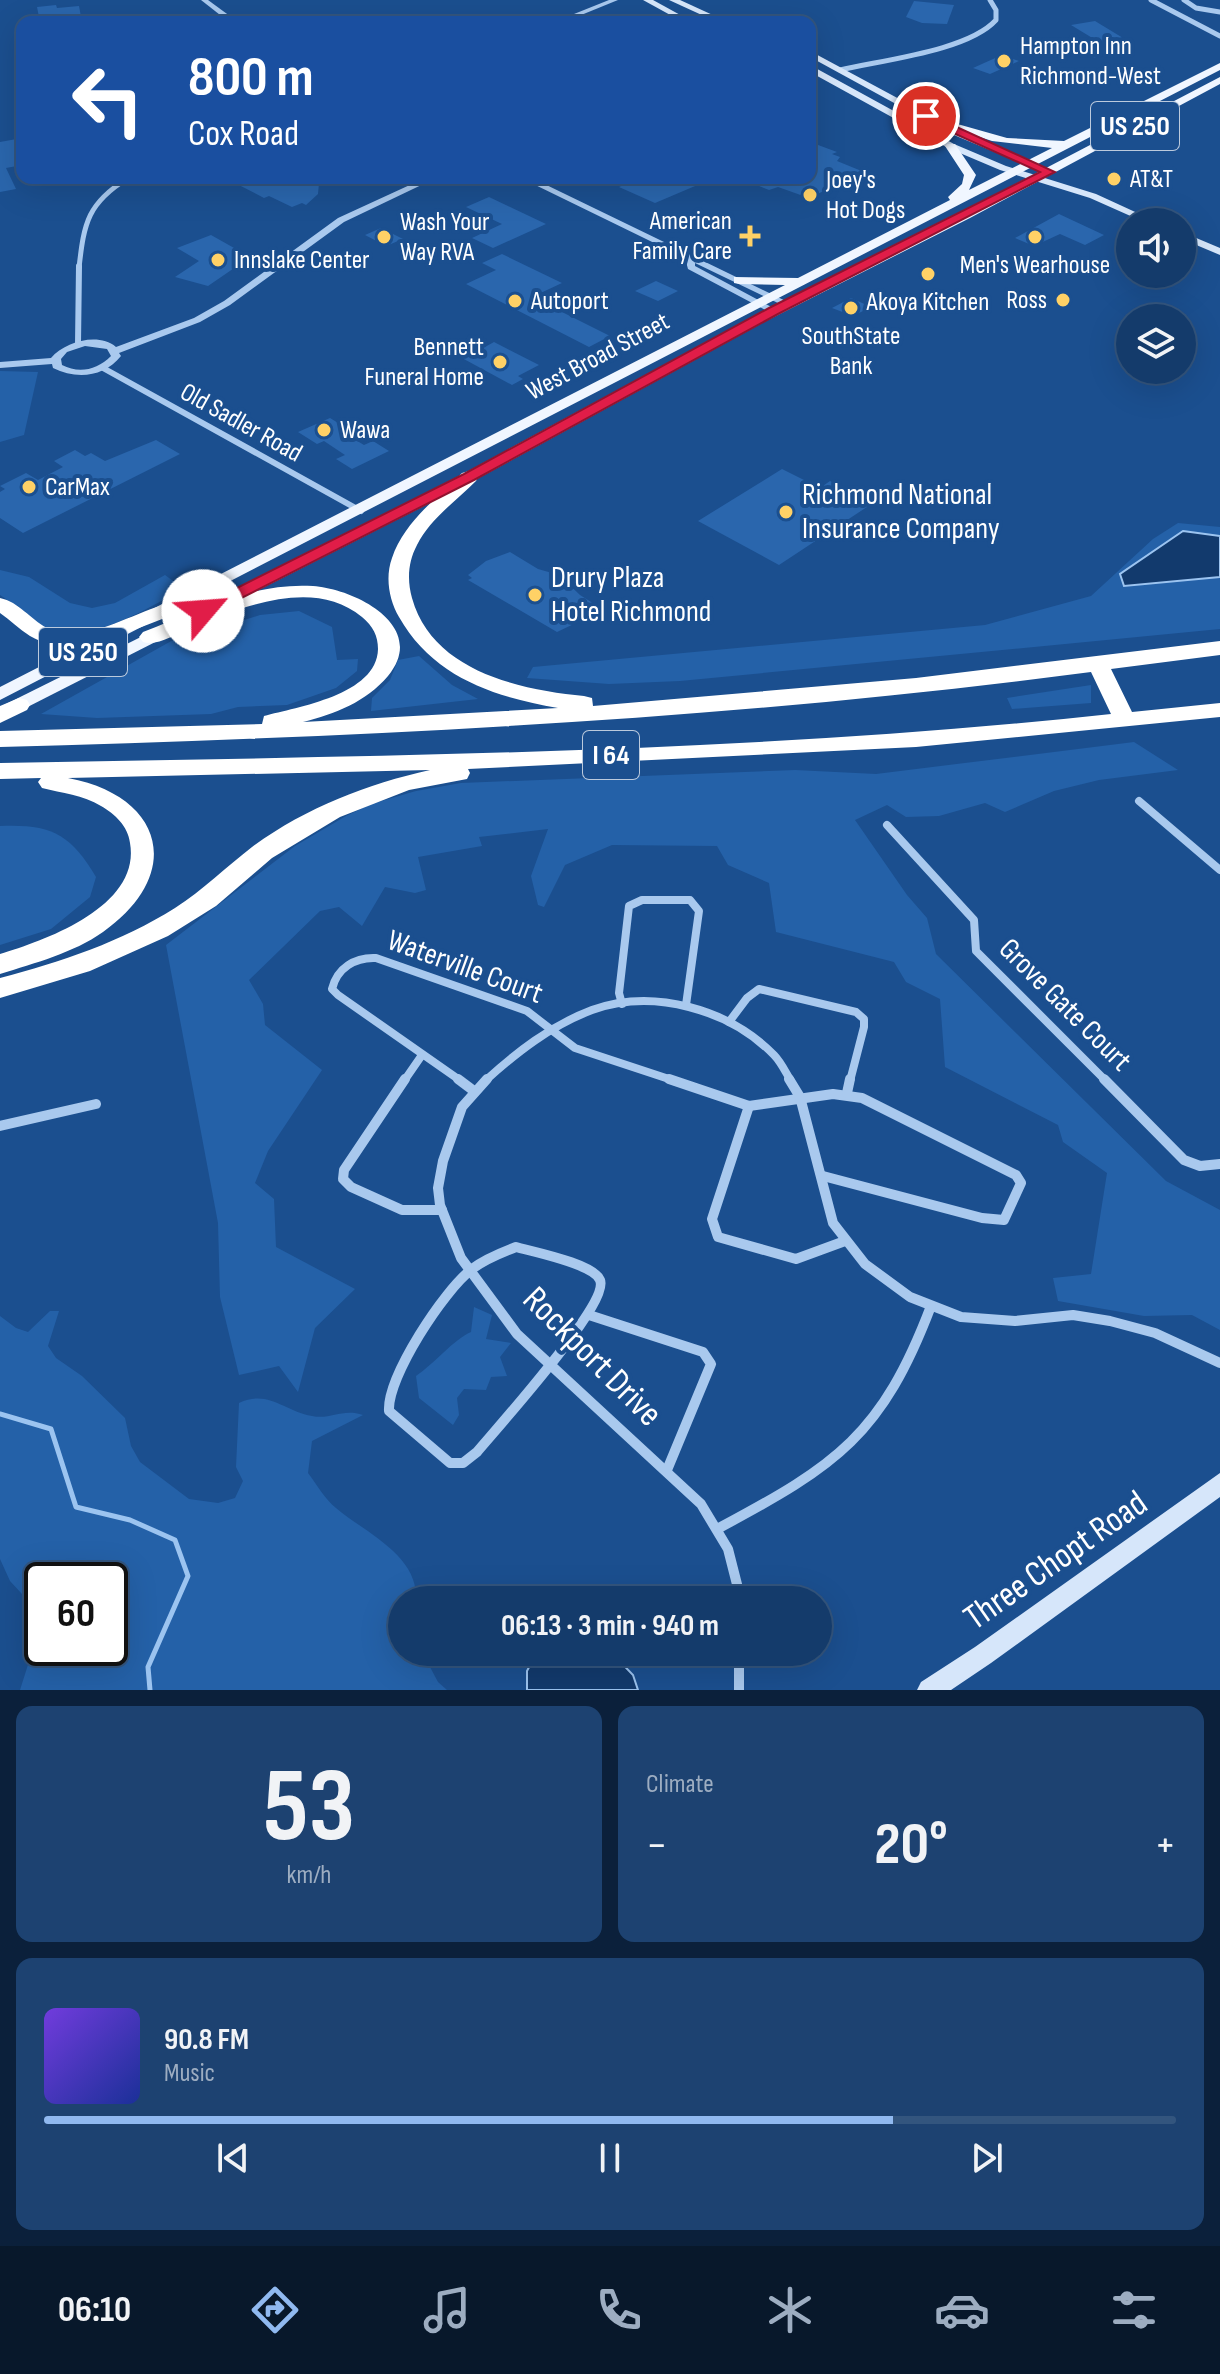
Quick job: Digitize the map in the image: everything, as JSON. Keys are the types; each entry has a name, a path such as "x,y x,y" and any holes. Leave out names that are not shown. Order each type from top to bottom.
{"highway":[{"path":"469,477 413,535 402,556 399,575 402,600 409,619 420,634 453,664 505,689 562,701 596,704 795,698"},
{"path":"95,738 175,726 266,722 316,710 342,701 364,687 382,668 388,650 386,632 368,610 350,600 316,592 246,600 150,637"},
{"path":"0,604 43,634 69,639 93,637 140,617 167,610"},
{"name":"I 64","path":"0,739 465,723 795,698 1098,665 1220,648"},
{"path":"1098,665 1125,720"},
{"name":"I 64","path":"0,771 667,753 932,737 1220,710"},
{"path":"0,1003 63,983 149,941 206,900 261,854 307,825 399,786 446,774 593,767 667,753"},
{"path":"0,781 51,782 96,791 129,812 140,828 144,847 140,869 133,884 97,923 65,941 0,964"},
{"path":"0,988 103,955 206,900"}],"main road":[{"path":"647,0 678,16"},
{"path":"673,0 710,16"},
{"path":"816,57 926,116 1029,163 1043,175"},
{"name":"West Broad Street","path":"5,707 469,477 772,303 801,280 1220,66"},
{"path":"816,69 840,70"},
{"path":"816,71 896,119 951,146 1014,171 1043,175 1120,208"},
{"path":"823,74 855,78"},
{"name":"West Broad Street","path":"5,707 167,610 772,303 1043,175 1220,80"},
{"path":"926,116 1000,142 1030,145 1068,143"},
{"path":"950,204 971,179 967,167 951,146"},
{"path":"1196,241 1220,252"},
{"path":"739,280 801,280"},
{"name":"Three Chopt Road","path":"929,1690 983,1655 1220,1484"}],"street":[{"path":"204,0 226,16"},
{"path":"574,16 615,0"},
{"path":"840,70 978,36 996,20 996,10 990,0"},
{"path":"1151,0 1220,36"},
{"path":"1184,0 1196,8 1220,12"},
{"path":"78,344 75,298 88,217 100,197 119,184"},
{"path":"115,351 197,320 227,303 341,220 419,184"},
{"path":"537,184 688,259 703,261 739,280 772,303"},
{"path":"688,259 691,267 772,303"},
{"path":"0,365 55,361 64,350 78,344 101,343 115,351"},
{"path":"55,361 60,368 74,373 103,368 115,359 115,351"},
{"name":"Old Sadler Road","path":"103,368 361,512"},
{"path":"1139,801 1220,870"},
{"name":"Grove Gate Court","path":"887,825 974,920 976,951 1184,1160 1200,1166 1220,1164"},
{"path":"622,1004 619,993 629,906 642,900 690,900 699,911 686,1005"},
{"name":"Waterville Court","path":"474,1091 332,989 337,977 357,959 364,956 376,958 527,1011 553,1028 575,1048 749,1106 776,1105 800,1097 847,1093"},
{"path":"729,1022 747,998 759,989 856,1012 864,1019 864,1027 847,1093 876,1103 1016,1175 1021,1183 1004,1220 982,1218 823,1176"},
{"name":"Rockport Drive","path":"738,1586 734,1565 719,1528 701,1504 517,1334 469,1269 452,1239 442,1210 438,1188 443,1161 462,1107 474,1091 517,1052 553,1028 595,1009 649,1001 686,1005 729,1022 775,1056 800,1097 833,1223 845,1241 887,1283 931,1306 961,1317 1015,1321 1073,1315 1110,1321 1155,1333 1220,1363"},
{"path":"422,1055 344,1170 343,1179 351,1187 402,1210 442,1210"},
{"path":"0,1126 96,1104"},
{"path":"749,1106 712,1219 718,1237 796,1259 845,1241"},
{"path":"516,1247 590,1269 600,1278 602,1290 589,1315 477,1452 463,1463 450,1463 389,1411 388,1396 447,1289 469,1269 516,1247"},
{"path":"719,1528 816,1473 851,1447 881,1414 900,1381 931,1306"},
{"path":"589,1315 703,1352 709,1357 711,1364 667,1470"},
{"path":"739,1666 739,1690"}],"shaded area":[{"path":"0,371 38,372 24,435 0,442"},
{"path":"1178,523 1220,527 1220,536 1182,531 1124,586 1220,577 1220,629 680,681 609,684 527,678 533,667 985,625 1091,596 1153,539"},
{"path":"1183,531 1220,536 1220,577 1124,586 1120,574"},
{"path":"0,570 29,577 70,603 92,608 115,603 165,575 184,589 118,622 81,632 63,632 39,625 0,595"},
{"path":"299,611 332,627 337,660 358,659 357,671 336,688 287,705 238,707 211,714 97,718 41,714 182,635 210,631 260,615"},
{"path":"419,656 452,685 478,699 371,711 372,698 390,680 398,660"},
{"path":"1091,685 1091,703 1012,709 1007,698"},
{"path":"1134,742 1178,770 1099,780 1054,791 1005,812 985,803 939,816 906,817 887,805 855,820 907,895 927,918 936,954 1166,1181 1220,1210 1220,1330 1192,1315 1144,1316 1058,1301 1053,1278 1091,1274 1107,1173 1063,1142 1058,1125 945,1067 940,999 906,982 894,962 776,932 769,883 728,865 717,846 612,845 565,865 544,907 538,905 531,876 548,829 479,837 482,846 418,857 426,890 415,893 385,887 362,926 339,907 320,911 249,980 263,1004 265,1025 322,1070 268,1151 255,1183 274,1199 276,1247 355,1289 315,1328 298,1392 279,1366 239,1375 220,1297 218,1223 166,945 295,846 371,804 416,791 461,783 795,770 876,774"},
{"path":"0,826 32,827 57,834 77,850 96,877 90,897 51,929 0,945"},
{"path":"474,1307 492,1315 486,1339 511,1343 500,1357 507,1376 491,1377 486,1390 464,1389 457,1398 459,1415 453,1425 419,1398 416,1376 471,1332"},
{"path":"50,1311 59,1311 48,1346 56,1358 82,1376 125,1418 131,1446 140,1462 189,1499 218,1503 235,1498 243,1481 236,1467 239,1403 259,1398 312,1416 363,1415 312,1441 308,1473 332,1504 399,1557 415,1584 388,1586 388,1666 429,1666 438,1682 447,1690 20,1690 28,1666 128,1666 128,1562 24,1562 24,1601 10,1581 0,1559 0,1316 16,1328 28,1332"},
{"path":"530,1666 624,1666 633,1675 638,1690 527,1690"}],"building":[{"path":"914,1 954,5 947,24 922,23 906,17"},
{"path":"79,6 81,16 39,16 37,7"},
{"path":"1095,21 1123,38 1113,40 1122,44 1094,58 1071,50 1094,39 1071,25"},
{"name":"Hampton Inn Richmond-West","path":"1002,55 1019,61 990,74 973,68"},
{"path":"16,139 16,166 6,168 16,189 0,192 0,142"},
{"path":"816,144 837,152 832,154 840,157 837,161 864,172 809,198 778,187 769,190 754,184 816,184"},
{"path":"237,184 319,184 318,194 306,205 302,203 292,207 269,196 264,198"},
{"path":"626,184 700,184 655,203 619,187"},
{"path":"489,197 546,224 493,248 472,238 502,224 466,207"},
{"path":"1059,214 1104,235 1085,245 1060,234 1034,246 1015,238"},
{"name":"Wash Your Way RVA","path":"381,228 403,239 386,246 365,235"},
{"name":"Innslake Center","path":"211,235 243,253 243,262 208,286 175,277 199,261 177,248"},
{"name":"Autoport","path":"502,254 562,283 532,297 610,336 589,347 466,284 496,270 482,263"},
{"path":"656,281 678,291 658,301 635,291"},
{"name":"SouthState Bank","path":"851,298 871,307 853,316 832,308"},
{"name":"Bennett Funeral Home","path":"476,342 485,347 494,342 539,365 518,376 523,379 512,385 462,358 472,353 463,349"},
{"path":"330,418 348,429 342,432 364,445 373,441 389,451 352,469 336,459 345,455 324,441 317,444 298,432"},
{"name":"CarMax","path":"156,440 180,454 23,533 0,518 0,492 5,489 0,486 26,473 38,480 63,467 54,461 75,450 85,456 91,453 105,461"},
{"name":"Richmond National Insurance Company","path":"782,469 820,488 830,481 873,503 779,565 698,521"},
{"name":"Drury Plaza Hotel Richmond","path":"510,552 538,569 559,575 580,595 599,607 595,610 599,612 557,632 468,580 472,578 468,575 486,561"}],"waterway":[{"path":"0,1414 51,1429 76,1507 130,1520 175,1540 188,1576 148,1667 150,1690"}],"place":[{"name":"Hampton Inn Richmond-West","path":"1004,61"},
{"name":"AT&T","path":"1114,179"},
{"name":"Joey's Hot Dogs","path":"810,195"},
{"name":"American Family Care","path":"750,236"},
{"name":"Wash Your Way RVA","path":"384,237"},
{"name":"Men's Wearhouse","path":"1035,237"},
{"name":"Innslake Center","path":"218,260"},
{"name":"Akoya Kitchen","path":"928,274"},
{"name":"Ross","path":"1063,300"},
{"name":"Autoport","path":"515,301"},
{"name":"SouthState Bank","path":"851,308"},
{"name":"Bennett Funeral Home","path":"500,362"},
{"name":"Wawa","path":"324,430"},
{"name":"CarMax","path":"29,487"},
{"name":"Richmond National Insurance Company","path":"786,512"},
{"name":"Drury Plaza Hotel Richmond","path":"535,595"}],"route":[{"path":"203,611 469,477 774,311 1049,172 963,136 926,116"}]}
